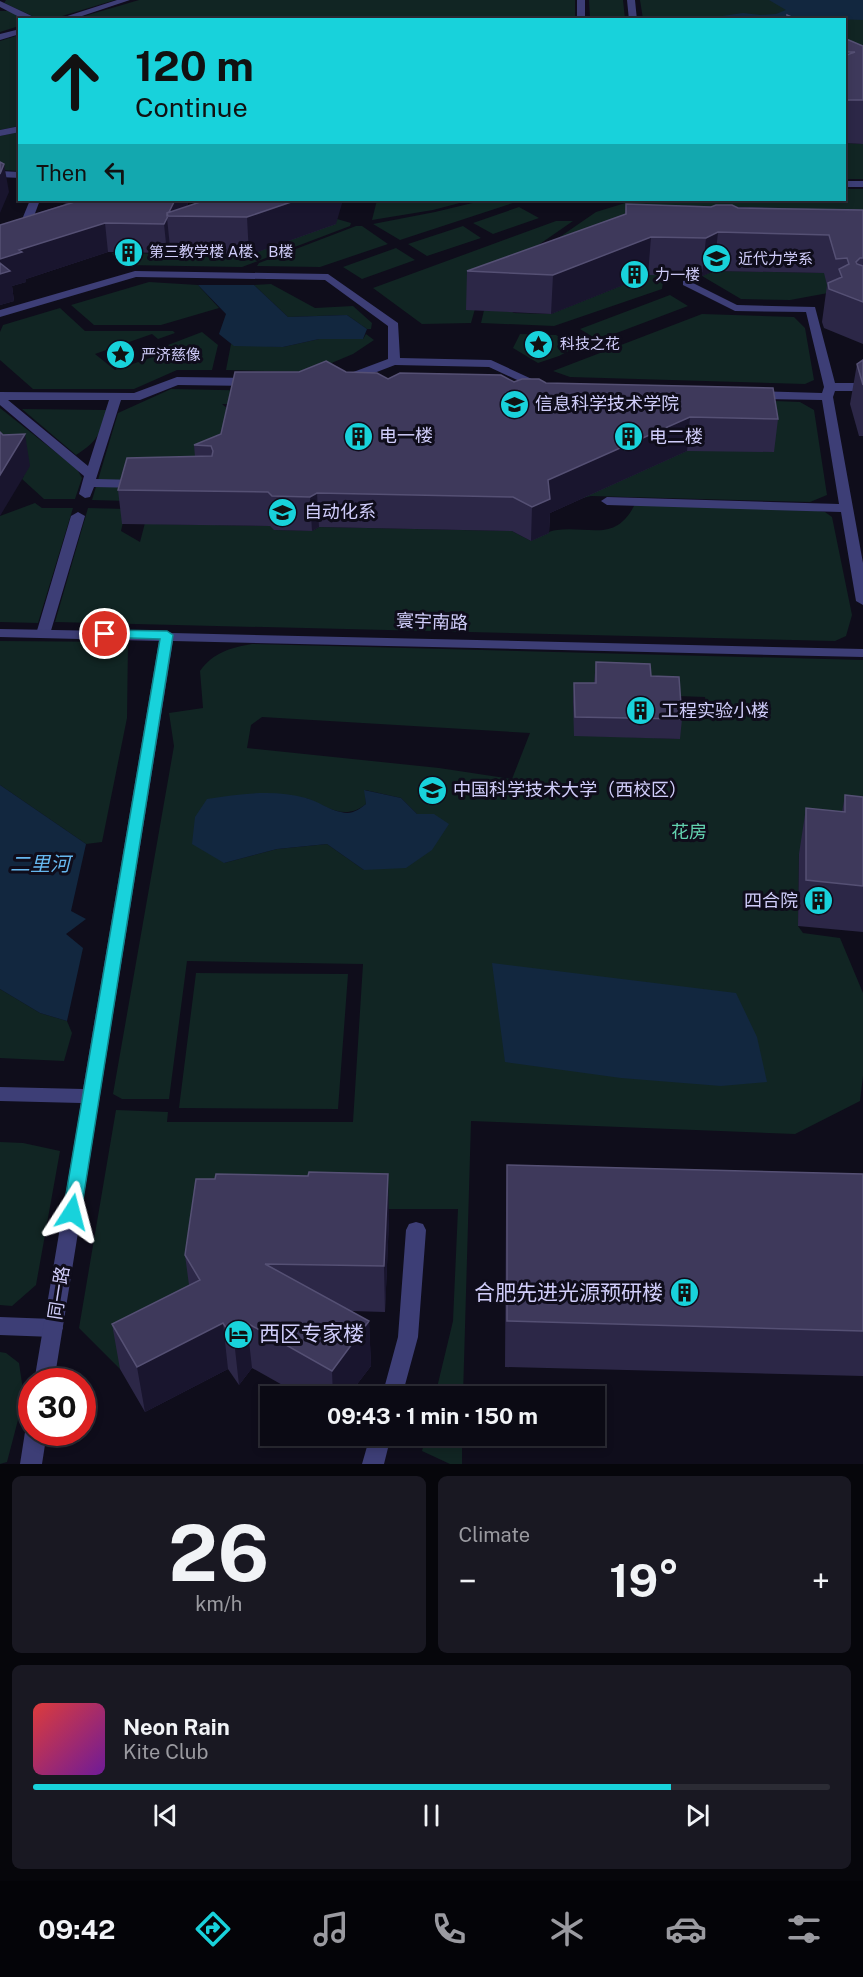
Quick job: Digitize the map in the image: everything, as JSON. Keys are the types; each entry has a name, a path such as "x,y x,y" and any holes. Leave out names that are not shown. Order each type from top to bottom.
{"street":[{"path":"66,18 126,0"},
{"path":"581,0 581,18"},
{"path":"631,0 633,18"},
{"path":"0,4 29,18"},
{"path":"0,37 18,32"},
{"path":"0,133 18,129"},
{"path":"0,174 18,175"},
{"path":"846,184 863,184"},
{"path":"35,201 28,217 38,224"},
{"path":"0,314 135,274 328,277 394,325 394,361"},
{"path":"687,284 735,308 815,308 863,601"},
{"path":"335,384 394,361 491,364 549,390 561,390"},
{"path":"0,398 136,397 177,381 263,382"},
{"path":"746,395 828,392 863,387"},
{"path":"88,484 116,397"},
{"path":"0,398 88,484 148,484"},
{"path":"607,501 846,508"},
{"path":"43,634 78,516"},
{"name":"寰宇南路","path":"0,633 167,635 863,653"},
{"name":"同一路","path":"46,1368 167,635"},
{"path":"0,1094 91,1096"},
{"path":"395,1386 408,1337 416,1230"},
{"path":"0,1326 53,1328"},
{"path":"31,1464 34,1446"},
{"path":"373,1464 378,1446"}],"green space":[{"path":"6,0 115,0 56,18 37,18 4,3"},
{"path":"139,0 575,0 575,18 78,18"},
{"path":"589,0 623,0 625,18 590,18"},
{"path":"640,0 863,0 863,62 846,54 846,18 643,18"},
{"path":"0,11 8,11 25,18 18,18 18,26 0,32"},
{"path":"18,35 18,126 0,130 0,41"},
{"path":"18,132 18,171 0,170 0,136"},
{"path":"846,143 863,144 863,179 846,179"},
{"path":"846,189 863,189 863,237 734,245 490,300 514,313 551,314 648,275 664,275 662,289 554,326 481,323 490,285 596,212 632,201 846,201"},
{"path":"377,201 467,201 433,210 372,220"},
{"path":"481,201 519,201 400,240 373,224"},
{"path":"519,207 539,218 493,234 473,223"},
{"path":"337,219 351,223 350,226 242,267 126,265 117,261 112,253 249,255"},
{"path":"556,221 573,221 482,284 471,323 422,324 373,288"},
{"path":"356,226 362,226 388,244 320,267 257,266 259,263"},
{"path":"463,226 481,238 427,256 408,244"},
{"path":"396,248 415,260 362,279 343,267"},
{"path":"714,271 833,273 839,291 790,300 741,299 702,276"},
{"path":"149,282 198,285 219,308 161,325 94,325 71,305"},
{"path":"271,284 315,308 353,306 372,323 371,329 367,329 347,315 288,317 254,285"},
{"path":"670,295 688,306 598,340 580,329"},
{"path":"60,308 85,331 173,331 175,333 158,339 152,334 95,354 115,370 173,350 168,345 202,332 218,345 212,370 177,370 134,389 33,389 0,360 0,332 3,325"},
{"path":"702,314 794,317 805,328 814,380 805,384 570,377 553,371"},
{"path":"366,334 374,340 353,354 310,372 226,370 231,344 283,347 319,339 363,339"},
{"path":"520,334 556,335 576,347 538,363 513,348"},
{"path":"171,389 273,391 272,404 222,404 235,415 224,467 129,501 92,500 118,413"},
{"path":"747,400 800,402 814,410 827,495 810,502 591,496 579,499 484,446"},
{"path":"0,408 77,469 82,478 75,499 44,499 22,479 24,476 0,460"},
{"path":"22,409 107,410 97,436 76,455"},
{"path":"35,503 42,508 73,508 38,623 0,622 0,516"},
{"path":"635,504 805,509 825,512 832,517 852,615 846,636 835,641 55,622 88,508 126,509 121,531 140,542 146,519 155,524 270,526 275,530 312,531 319,527 512,531 531,541 557,530 611,528 628,516"},
{"path":"0,641 128,642 127,718 102,842 86,844 0,785"},
{"name":"花房","path":"252,644 863,660 863,843 799,854 798,926 803,933 840,938 863,993 863,1076 860,1101 795,1134 471,1121 463,1386 437,1386 453,1321 458,1209 200,1209 206,1325 120,1369 79,1328 116,1110 168,1112 167,1122 353,1122 363,964 187,961 169,1099 122,1099 113,1094 174,746 169,713 203,708 200,671 211,659 230,649","holes":["649,695 705,697 708,719 679,718 680,739 574,735 595,703","262,717 530,733 512,779 439,768 247,748 251,725","365,790 401,798 417,814 434,814 364,870 327,844 277,849 224,863 306,798 336,811 351,812 366,804"]},
{"path":"196,973 348,974 338,1109 179,1108"},
{"path":"0,989 40,1013 67,1021 72,1033 64,1061 0,1058"},
{"path":"0,1142 23,1143 60,1151 36,1285 12,1306 0,1305"},
{"path":"0,1352 6,1353 19,1363 20,1368 18,1420 7,1462 0,1464"},
{"path":"423,1446 462,1446 462,1464 450,1464 422,1451"}],"water":[{"path":"769,0 863,0 863,20 708,18 743,13 776,14 786,10"},
{"path":"198,285 254,285 288,317 347,315 367,329 363,339 319,339 283,347 234,346 219,334 226,314"},
{"name":"二里河","path":"0,785 86,844 71,911 86,919 66,934 83,948 67,1021 40,1013 0,989"},
{"path":"364,790 401,798 417,814 434,814 449,824 432,850 406,868 364,870 327,844 277,849 224,863 192,844 195,817 207,799 244,794 294,795 348,813 366,804"},
{"path":"492,963 736,993 757,1037 767,1082 721,1086 621,1078 505,1062"}],"building":[{"path":"846,39 863,46 863,100 846,100 846,55 855,52 846,52"},
{"path":"0,162 4,164 0,174"},
{"path":"78,201 174,201 167,213 164,224 105,223 19,250 22,252 0,259 0,225"},
{"path":"203,201 294,201 247,217 167,216 167,213"},
{"path":"626,204 863,210 863,258 856,262 863,266 863,302 829,289 828,283 842,277 839,269 849,264 847,258 836,259 829,235 718,232 706,238 651,237 553,275 467,271 626,214"},
{"path":"0,263 10,271 0,274"},
{"path":"863,360 863,385 857,364"},
{"path":"326,361 346,372 377,373 388,379 400,373 501,375 514,382 522,379 539,379 546,383 773,388 778,419 690,417 548,480 550,499 532,507 513,497 317,493 310,497 272,496 268,492 118,490 127,458 212,456 211,446 194,445 221,434 235,372 299,372"},
{"path":"0,432 3,435 25,434 0,475"},
{"path":"596,662 650,664 651,676 679,677 682,719 575,717 574,683 596,683"},
{"path":"845,795 863,797 863,886 806,880 806,808 845,812"},
{"name":"合肥先进光源预研楼","path":"507,1165 863,1174 863,1331 507,1321"},
{"path":"309,1172 388,1174 384,1266 265,1264 369,1321 332,1371 247,1323 234,1340 223,1323 137,1367 112,1324 200,1280 185,1255 196,1179 215,1179 216,1174 308,1176"}],"place":[{"name":"第三教学楼 A楼、B楼","path":"128,252"},
{"name":"近代力学系","path":"717,259"},
{"name":"力一楼","path":"634,275"},
{"name":"科技之花","path":"539,344"},
{"name":"严济慈像","path":"120,355"},
{"name":"信息科学技术学院","path":"514,404"},
{"name":"电一楼","path":"358,436"},
{"name":"电二楼","path":"628,437"},
{"name":"自动化系","path":"283,512"},
{"name":"工程实验小楼","path":"640,711"},
{"name":"中国科学技术大学（西校区）","path":"432,790"},
{"name":"四合院","path":"819,901"},
{"name":"合肥先进光源预研楼","path":"684,1293"},
{"name":"西区专家楼","path":"238,1334"}],"route":[{"path":"72,1212 167,635 105,634"}]}
